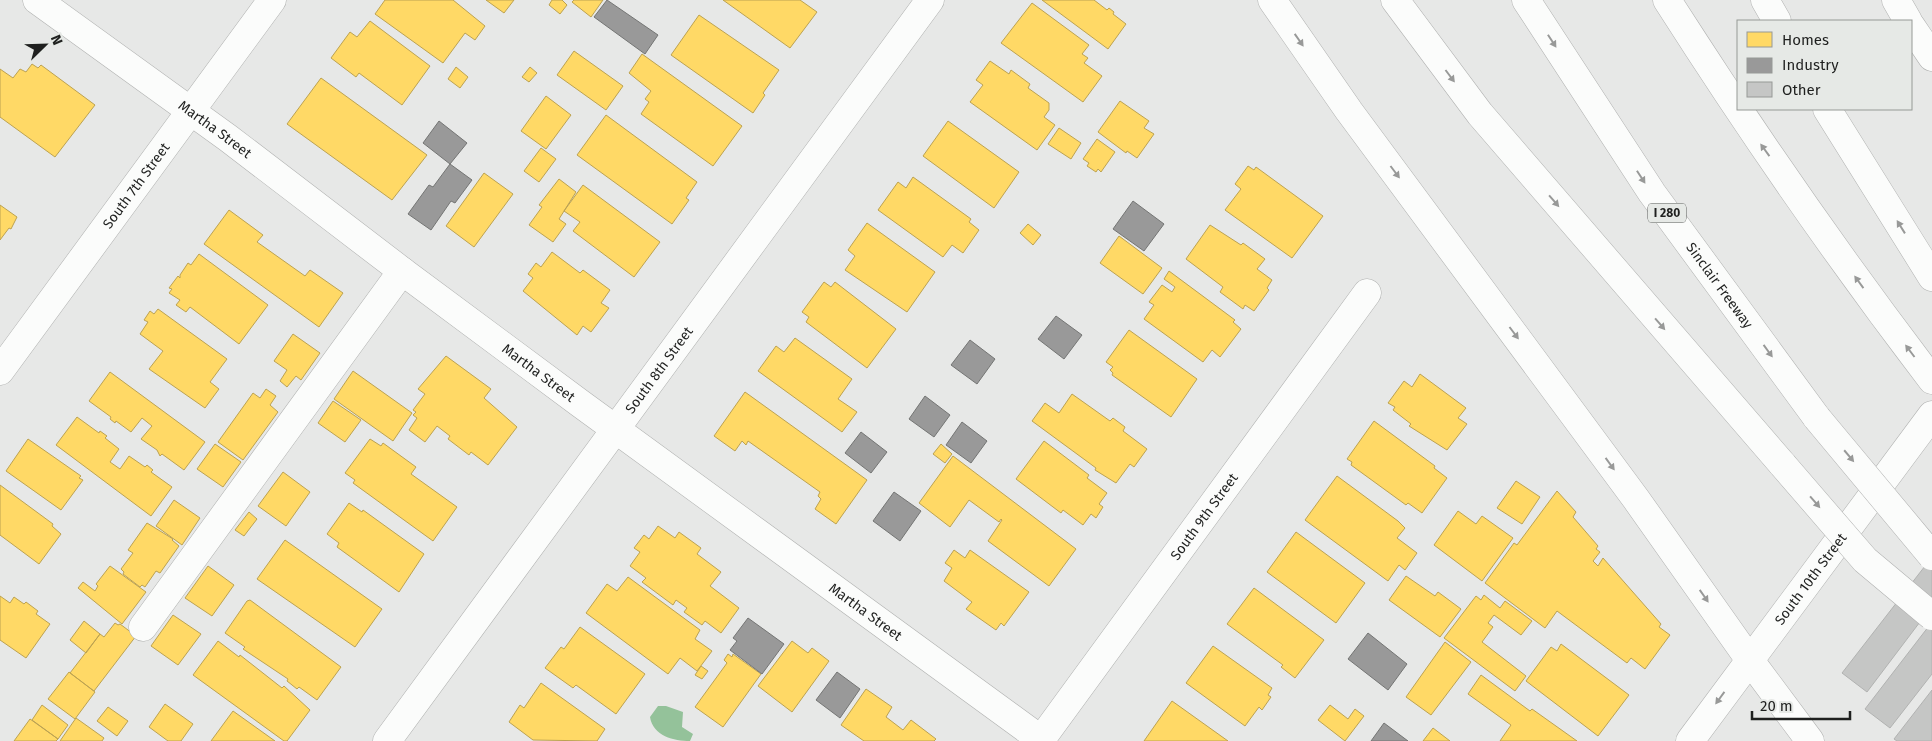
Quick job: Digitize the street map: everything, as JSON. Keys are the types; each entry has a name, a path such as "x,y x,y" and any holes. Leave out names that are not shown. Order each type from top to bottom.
{"main road":[{"name":"Martha Street","path":"38,0 189,112 228,138 402,271 1041,740"},
{"name":"South 7th Street","path":"0,371 272,0"},
{"name":"South 8th Street","path":"387,741 930,0"},
{"path":"1272,0 1349,110 1624,483 1749,659 1810,741"},
{"path":"1395,0 1480,114 1865,560 1932,616"},
{"name":"Sinclair Freeway","path":"1526,0 1652,193 1818,418 1932,556"},
{"path":"1667,0 1737,109"},
{"path":"1765,0 1776,20"},
{"path":"1896,0 1907,20"},
{"path":"1912,28 1932,58"},
{"path":"1738,110 1887,322 1932,380"},
{"path":"1828,110 1929,272"},
{"path":"143,627 402,271"},
{"name":"South 9th Street","path":"1041,740 1367,293"},
{"name":"South 10th Street","path":"1690,741 1932,414"}],"shaded area":[{"path":"658,706 666,706 683,712 682,727 693,734 690,741 677,740 665,736 655,729 650,717"}],"building: Homes":[{"path":"385,0 453,0 485,26 475,40 465,33 443,63 375,14"},
{"path":"486,0 514,0 504,13"},
{"path":"552,0 562,0 567,5 560,14 549,5"},
{"path":"574,0 603,0 591,17 572,2"},
{"path":"723,0 800,0 817,12 790,48"},
{"path":"1042,0 1094,0 1107,10 1109,8 1114,12 1113,14 1126,24 1108,49"},
{"path":"1032,3 1089,45 1082,54 1088,58 1084,63 1102,76 1083,102 1001,43"},
{"path":"699,15 779,70 763,93 765,95 753,113 671,55"},
{"path":"370,21 430,66 402,105 359,73 356,77 331,58 350,32 357,37"},
{"path":"574,51 623,86 606,110 557,75"},
{"path":"642,54 742,126 713,166 641,114 649,102 645,99 651,91 629,73"},
{"path":"990,61 1009,74 1011,70 1030,84 1028,88 1049,103 1049,110 1044,117 1055,125 1037,150 970,102 983,85 976,80"},
{"path":"32,64 38,68 41,65 95,105 55,157 0,117 0,69 13,78 20,69 26,72"},
{"path":"456,67 468,77 460,88 448,79"},
{"path":"530,67 537,73 529,82 522,77"},
{"path":"321,78 427,155 392,200 287,124"},
{"path":"546,96 571,115 546,149 521,131"},
{"path":"1120,101 1149,121 1144,128 1154,134 1137,158 1127,151 1126,153 1098,132"},
{"path":"606,115 697,182 686,198 689,200 672,224 577,155"},
{"path":"948,121 1019,172 994,208 923,156"},
{"path":"1059,128 1081,143 1071,159 1048,144"},
{"path":"1097,139 1115,152 1101,172 1098,169 1096,172 1087,166 1089,163 1083,159"},
{"path":"541,148 556,159 539,182 524,171"},
{"path":"1248,166 1254,170 1256,167 1323,216 1292,258 1225,210 1241,189 1235,184"},
{"path":"484,173 513,194 474,247 446,226"},
{"path":"913,177 971,219 969,222 979,230 963,253 952,245 943,257 878,210 898,182 906,188"},
{"path":"559,179 576,192 559,219 566,224 553,242 529,225 542,207 539,205"},
{"path":"583,185 660,242 634,277 573,231 580,222 564,211"},
{"path":"0,205 17,217 11,229 9,228 0,240"},
{"path":"229,210 263,235 257,242 305,276 310,270 343,293 319,327 204,244"},
{"path":"867,223 935,272 907,312 845,270 855,256 848,250"},
{"path":"1028,224 1041,235 1033,245 1020,233"},
{"path":"1210,225 1241,245 1243,243 1265,259 1257,269 1272,280 1267,288 1269,290 1254,311 1245,305 1243,309 1220,292 1223,287 1186,259"},
{"path":"1119,236 1162,268 1143,294 1100,263"},
{"path":"552,252 580,273 583,270 610,290 601,303 609,308 591,332 583,326 577,335 523,291 533,278 528,274 536,263 541,267"},
{"path":"199,254 268,305 239,344 190,307 186,312 176,305 180,300 169,293 172,289 169,288 178,276 180,278 188,263 191,265"},
{"path":"1169,271 1235,320 1233,322 1241,329 1220,357 1212,350 1203,362 1144,319 1154,305 1149,302 1162,285 1172,292 1175,287 1164,279"},
{"path":"824,282 831,287 835,282 896,329 867,368 806,322 809,317 802,312"},
{"path":"158,309 227,359 210,382 219,389 205,408 149,369 163,351 140,334 148,322 144,320 150,311 154,314"},
{"path":"1129,330 1197,379 1171,417 1112,375 1113,373 1110,370 1113,367 1106,362"},
{"path":"293,334 320,353 301,380 296,376 287,387 280,381 287,370 274,361"},
{"path":"795,338 852,379 838,399 857,412 842,432 758,371 776,346 784,352"},
{"path":"446,356 491,389 484,398 517,427 488,465 471,452 469,455 448,439 450,436 437,426 425,442 409,430 417,418 413,415 416,412 413,410 425,394 418,389"},
{"path":"353,371 412,413 393,441 334,399"},
{"path":"110,372 205,442 184,470 162,454 160,456 157,450 141,439 152,426 142,418 131,432 116,421 115,423 110,419 111,417 89,401"},
{"path":"1420,374 1466,408 1458,418 1467,424 1447,450 1409,426 1411,424 1393,410 1395,407 1388,403 1404,381 1412,387"},
{"path":"266,389 276,396 270,405 278,412 243,460 218,442 253,393 260,398"},
{"path":"745,392 867,480 836,524 815,509 821,499 818,496 820,492 748,441 746,445 742,441 735,451 714,436"},
{"path":"1072,394 1110,421 1113,418 1125,427 1123,431 1147,449 1134,467 1130,464 1116,483 1095,470 1096,468 1032,421 1045,403 1059,413"},
{"path":"333,401 361,420 345,442 318,423"},
{"path":"77,417 99,433 100,431 107,436 105,438 119,449 110,462 120,469 129,456 145,467 147,465 153,470 151,472 172,487 151,516 56,445"},
{"path":"1374,421 1435,466 1434,468 1447,478 1422,513 1408,503 1406,505 1351,465 1352,462 1347,459"},
{"path":"28,439 81,476 79,478 83,480 61,510 6,471"},
{"path":"370,439 381,446 383,443 416,467 411,474 457,507 433,541 353,483 355,480 345,473"},
{"path":"1044,441 1089,475 1087,478 1107,493 1099,504 1103,507 1096,518 1091,514 1083,525 1063,510 1061,513 1016,479"},
{"path":"215,444 241,462 223,487 197,469"},
{"path":"941,444 952,454 945,463 933,454"},
{"path":"953,456 1076,549 1049,586 988,541 1001,519 999,522 969,500 950,527 919,503"},
{"path":"283,472 310,492 286,526 258,506"},
{"path":"1337,476 1405,528 1397,538 1417,553 1405,570 1399,565 1388,581 1305,520"},
{"path":"1516,481 1540,497 1522,524 1497,508"},
{"path":"0,485 53,524 52,526 61,534 39,564 0,535"},
{"path":"1557,491 1576,512 1573,517 1598,546 1596,549 1600,552 1593,561 1598,566 1603,558 1661,624 1659,627 1670,635 1645,669 1631,658 1627,663 1557,611 1545,628 1485,583 1514,543 1517,545"},
{"path":"174,500 200,518 182,545 156,526"},
{"path":"349,503 362,512 363,510 424,554 399,592 337,547 339,543 327,534"},
{"path":"1458,511 1476,524 1482,516 1513,538 1482,581 1434,545"},
{"path":"249,512 257,519 244,536 235,530"},
{"path":"147,523 173,539 179,546 160,573 156,571 145,587 142,585 140,587 123,574 124,572 121,569 133,553 128,550"},
{"path":"658,526 675,538 679,532 701,548 697,554 721,572 710,586 739,608 721,633 705,621 702,625 684,612 687,608 676,600 673,605 642,582 646,578 630,566 640,552 634,548 644,535 649,539"},
{"path":"1296,532 1365,583 1336,623 1267,572"},
{"path":"285,540 382,609 355,647 257,579"},
{"path":"954,550 965,558 970,550 1029,592 1004,626 1001,623 996,630 966,609 972,602 944,581 952,568 945,563"},
{"path":"110,566 146,592 122,624 78,588 83,582 95,591 98,586 96,584"},
{"path":"208,566 234,585 212,616 185,598"},
{"path":"1406,576 1435,596 1438,592 1461,609 1440,637 1389,600"},
{"path":"628,577 700,630 695,639 712,651 697,671 680,658 668,674 586,613 607,584 617,591"},
{"path":"1254,588 1324,640 1295,678 1281,667 1283,665 1227,624"},
{"path":"1484,595 1500,608 1505,601 1532,621 1521,635 1494,615 1488,623 1493,627 1482,642 1526,676 1515,691 1444,638 1476,596 1481,600"},
{"path":"0,596 10,603 14,597 24,604 26,602 38,611 36,614 50,624 26,658 0,640"},
{"path":"250,600 341,667 317,700 299,687 297,689 287,681 288,679 243,649 245,647 225,633 247,601"},
{"path":"173,615 201,634 178,665 151,646"},
{"path":"84,621 100,634 86,653 70,640"},
{"path":"115,623 120,624 136,636 94,691 70,673 100,634 104,637"},
{"path":"580,627 645,674 616,714 576,685 573,688 545,668 561,647 564,649"},
{"path":"218,641 239,657 240,655 282,688 284,686 310,710 287,741 284,741 193,675"},
{"path":"792,641 808,653 812,648 829,661 792,712 758,686"},
{"path":"1445,642 1471,662 1431,715 1406,697"},
{"path":"1561,644 1629,695 1598,736 1526,681 1551,647 1557,651"},
{"path":"1213,646 1272,688 1268,695 1271,697 1262,710 1259,707 1245,726 1186,683"},
{"path":"728,654 732,657 733,654 761,674 723,727 695,707 727,663 724,660"},
{"path":"701,666 708,671 702,679 695,675"},
{"path":"69,672 95,692 75,719 48,699"},
{"path":"1481,675 1530,711 1532,709 1577,741 1500,741 1511,725 1468,694"},
{"path":"541,683 605,729 597,741 533,740 509,722 520,705 524,708"},
{"path":"866,689 892,707 886,717 903,730 911,720 936,739 934,741 864,741 841,725"},
{"path":"1172,701 1228,741 1144,741"},
{"path":"165,704 193,724 181,741 168,741 149,727"},
{"path":"42,705 68,725 58,739 32,720"},
{"path":"1330,705 1348,719 1355,709 1364,716 1345,741 1318,720"},
{"path":"108,707 128,721 117,736 97,721"},
{"path":"233,711 275,741 211,741"},
{"path":"76,718 104,738 102,741 60,741"},
{"path":"30,719 58,739 56,741 14,741"},
{"path":"1433,728 1450,741 1423,741"}],"building: Industry":[{"path":"607,0 658,35 645,54 594,17"},
{"path":"439,121 467,143 450,164 423,143"},
{"path":"450,164 472,180 455,203 451,201 431,230 408,214 429,185 433,187"},
{"path":"1133,201 1164,224 1144,251 1113,229"},
{"path":"1056,316 1082,335 1064,359 1038,339"},
{"path":"970,340 995,359 977,384 951,365"},
{"path":"925,396 950,415 934,437 909,419"},
{"path":"962,422 987,441 971,463 946,445"},
{"path":"861,432 887,452 871,473 845,453"},
{"path":"894,492 921,511 900,541 873,521"},
{"path":"748,618 784,644 762,674 730,650 737,641 733,638"},
{"path":"1368,633 1407,664 1388,690 1348,659"},
{"path":"837,672 860,689 840,718 816,700"},
{"path":"1384,723 1408,741 1371,741"}],"building: Other":[{"path":"1932,557 1932,606 1867,692 1842,673"},
{"path":"1932,622 1932,674 1890,728 1865,709"},
{"path":"1932,690 1932,741 1897,741 1894,739"}]}
